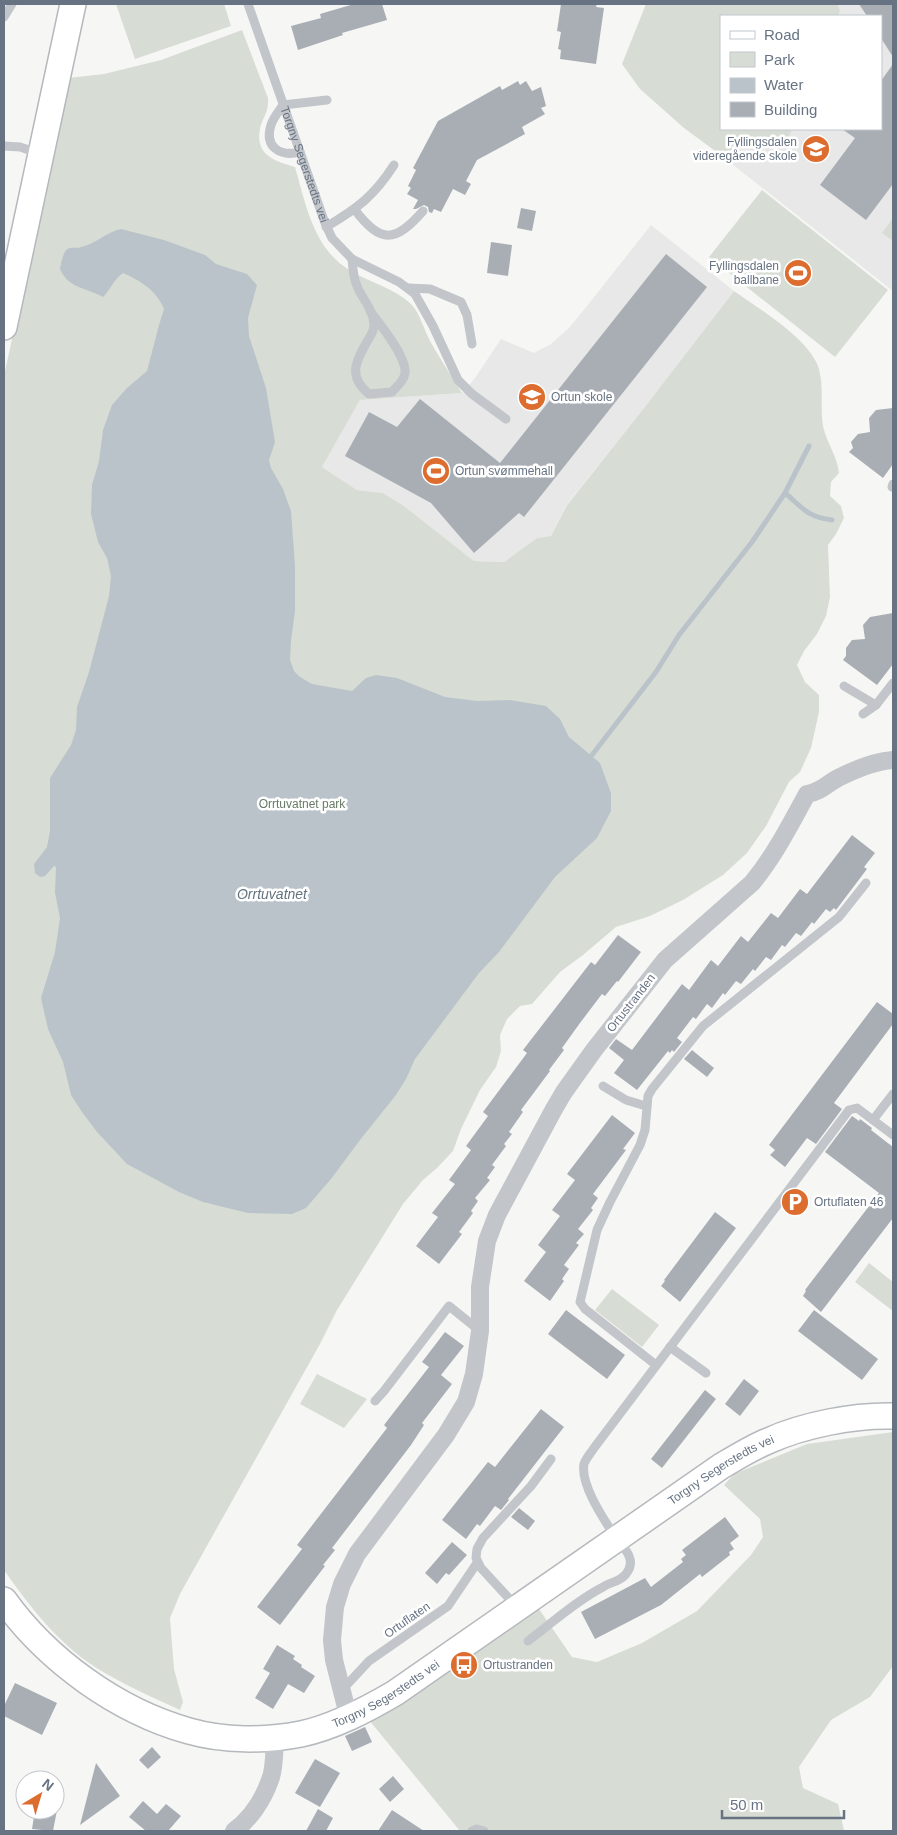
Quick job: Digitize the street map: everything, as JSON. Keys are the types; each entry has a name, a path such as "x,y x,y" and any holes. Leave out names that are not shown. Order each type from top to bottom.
{"main road":[{"path":"4,327 73,4"},
{"name":"Torgny Segerstedts vei","path":"4,1600 40,1642 66,1666 124,1704 157,1720 189,1731 219,1737 250,1740 302,1734 350,1717 395,1694 720,1467 769,1440 824,1424 893,1416"}],"street":[{"name":"Ortustranden","path":"350,1717 334,1660 332,1640 335,1607 342,1584 356,1554 446,1435 466,1402 474,1374 480,1331 480,1287 487,1241 497,1215 554,1109 573,1080 665,960 752,882 762,870 786,835 807,794 818,792 836,779 853,772 893,760"},
{"path":"234,1831 254,1811 270,1779 275,1737"}],"lane":[{"path":"4,16 12,4"},
{"name":"Torgny Segerstedts vei","path":"248,4 326,227 332,238 352,259 389,276 415,294 458,380 472,394 506,419"},
{"path":"300,152 290,154 280,152 271,143 269,134 272,123 283,105 327,100"},
{"path":"4,146 20,147 41,154"},
{"path":"326,227 354,210 370,197 383,182 394,164"},
{"path":"354,210 368,227 382,235 397,234 412,223 423,211"},
{"path":"352,259 357,286 370,311 393,344 405,367 402,380 392,392 369,394 358,382 355,367 373,331 374,324 370,311"},
{"name":"Torgny Segerstedts vei","path":"408,288 430,289 462,302 467,315 472,344"},
{"path":"863,714 876,705 893,683"},
{"path":"844,686 876,705"},
{"path":"656,1365 585,1309 580,1302 597,1230 640,1145 645,1130 648,1096 703,1026 833,922 866,883"},
{"path":"603,1086 626,1100 646,1106"},
{"path":"873,1120 893,1094"},
{"path":"528,1641 588,1596 625,1576 631,1563 629,1555 616,1539 588,1488 584,1465 594,1448 848,1110 857,1108 893,1135"},
{"path":"375,1401 449,1306 480,1331"},
{"path":"670,1347 706,1373"},
{"name":"Ortuflaten","path":"342,1690 369,1661 448,1606 477,1563 477,1549 483,1538 531,1486 551,1459"},
{"path":"477,1563 518,1608"},
{"path":"472,1831 477,1829 484,1831"}],"shaded area":[{"name":"Fyllingsdalen videregående skole","path":"838,4 893,4 893,291 722,156 757,142 783,142 790,135 792,130 882,130 882,15 838,15 840,11"},
{"name":"Ortun skole","path":"651,225 734,291 567,504 551,536 537,538 504,562 474,561 404,506 383,493 357,490 322,467 360,400 462,393 475,378 501,339 534,353 551,344 569,328"}],"green space":[{"path":"116,4 224,4 231,26 135,59"},
{"path":"646,4 838,4 840,11 838,15 720,15 720,130 792,130 790,135 783,142 757,142 722,156 684,128 640,89 622,64"},
{"name":"Orrtuvatnet park","path":"242,30 268,98 259,138 263,151 273,159 295,167 313,225 328,251 338,262 351,271 404,298 411,304 430,341 462,393 360,400 322,467 357,490 383,493 404,506 474,561 504,562 537,538 551,536 567,505 734,291 795,336 814,358 819,369 822,390 823,426 839,473 831,482 830,496 841,506 844,518 828,545 830,597 826,616 797,665 805,682 819,695 819,712 811,748 800,772 789,782 766,826 747,853 723,875 683,900 650,916 616,927 560,972 532,1004 520,1006 507,1019 500,1035 501,1051 496,1067 480,1090 461,1129 453,1151 423,1180 403,1204 337,1310 320,1344 180,1594 170,1618 174,1669 183,1702 180,1710 116,1679 81,1657 45,1623 4,1570 4,376 68,78 104,74 161,60"},
{"name":"Fyllingsdalen ballbane","path":"762,190 888,290 835,357 709,257"},
{"path":"893,218 893,241 882,233"},
{"path":"869,1263 893,1282 893,1311 855,1282"},
{"path":"612,1289 659,1325 642,1347 595,1310"},
{"path":"317,1374 367,1399 344,1428 300,1404"},
{"path":"893,1432 893,1666 870,1697 831,1720 799,1767 803,1788 838,1804 844,1830 847,1831 460,1831 369,1720 539,1609 572,1657 597,1662 642,1643 697,1611 751,1555 763,1537 760,1519 724,1485 734,1474 807,1444"}],"water":[{"name":"Orrtuvatnet","path":"121,229 164,240 205,255 216,264 247,274 257,285 248,318 249,336 266,388 275,442 269,460 291,511 295,566 295,611 290,660 294,671 312,684 352,691 366,678 376,675 397,678 445,697 477,701 510,700 546,706 560,719 569,737 600,763 611,793 611,811 597,838 555,877 499,952 479,973 415,1059 396,1095 331,1179 306,1208 292,1214 248,1213 203,1202 179,1192 127,1164 97,1132 71,1095 63,1062 48,1029 41,998 55,952 60,918 55,893 56,867 54,866 45,876 40,877 35,873 34,864 47,847 50,831 50,778 71,745 76,730 77,707 89,672 109,596 111,576 107,558 98,542 91,514 92,485 99,461 103,430 112,405 127,388 147,371 164,309 148,287 123,273 103,297 73,284 64,276 60,269 66,250 79,248"}],"building":[{"path":"354,4 382,4 387,20 342,33 343,35 298,50 291,26 321,18 320,14"},
{"path":"561,4 597,4 596,7 604,8 596,64 560,59 561,50 558,49 561,32 557,31"},
{"path":"859,4 893,4 893,57 882,40 882,15 866,15"},
{"path":"893,64 893,184 866,220 820,185 855,138 843,130 882,130 882,80"},
{"path":"518,81 520,85 526,81 532,91 541,87 546,106 541,108 545,114 522,127 525,134 477,160 466,181 471,184 465,195 453,189 441,212 434,209 432,213 429,212 428,207 424,205 413,209 418,200 407,194 411,188 408,186 416,170 413,168 438,121 500,86 502,90"},
{"path":"521,208 536,211 532,231 517,228"},
{"path":"491,242 512,245 508,276 487,273"},
{"path":"666,254 707,287 524,517 519,513 474,553 431,503 345,456 369,412 397,427 420,399 500,463"},
{"path":"893,408 893,464 883,478 849,452 853,448 851,442 858,434 870,432 869,418 876,410"},
{"path":"893,613 893,664 877,685 843,660 846,656 846,648 852,640 865,639 863,625 870,617"},
{"path":"852,835 875,853 864,867 867,869 836,910 834,908 830,912 826,909 801,936 796,933 785,947 782,945 771,960 766,957 741,984 736,981 725,995 723,993 712,1008 707,1004 696,1019 693,1017 677,1038 682,1042 674,1052 672,1050 670,1053 668,1051 637,1090 614,1073 624,1060 609,1048 616,1039 632,1050 682,984 689,990 711,960 718,966 741,936 748,942 771,913 778,918 800,889 807,894"},
{"path":"618,935 641,952 605,996 602,994 562,1048 564,1050 521,1110 523,1112 509,1132 512,1134 504,1144 506,1146 492,1165 495,1167 487,1178 490,1180 475,1198 478,1201 471,1211 473,1213 459,1232 462,1234 439,1264 416,1246 438,1217 432,1213 455,1184 449,1180 471,1150 466,1146 488,1116 483,1112 527,1053 523,1050 591,962 595,965"},
{"path":"877,1002 893,1014 893,1024 834,1103 842,1109 816,1144 807,1138 785,1167 770,1155 775,1150 769,1145"},
{"path":"692,1050 714,1068 707,1077 684,1059"},
{"path":"612,1115 635,1133 623,1149 626,1150 593,1194 598,1198 591,1208 593,1210 578,1229 584,1234 576,1243 579,1245 564,1265 569,1269 562,1279 564,1281 550,1301 524,1281 546,1252 538,1245 560,1216 552,1210 575,1180 567,1174"},
{"path":"852,1116 859,1121 860,1119 872,1128 871,1130 893,1147 893,1218 821,1312 803,1296 805,1290 879,1193 825,1152"},
{"path":"715,1212 736,1228 680,1302 661,1286"},
{"path":"566,1310 625,1355 607,1379 548,1334"},
{"path":"814,1310 878,1359 862,1380 798,1331"},
{"path":"445,1332 464,1346 441,1375 452,1384 422,1423 424,1425 411,1445 332,1548 335,1550 323,1565 325,1566 280,1625 257,1607 302,1549 297,1545 387,1428 384,1425 429,1367 422,1362"},
{"path":"744,1379 759,1391 740,1416 725,1404"},
{"path":"705,1390 716,1399 662,1468 651,1459"},
{"path":"541,1409 564,1427 501,1510 495,1506 480,1526 477,1524 466,1539 442,1520 488,1462 495,1467"},
{"path":"519,1508 535,1521 528,1530 511,1517"},
{"path":"725,1517 739,1536 730,1543 734,1549 729,1552 730,1555 702,1577 700,1574 661,1605 595,1639 581,1612 645,1578 651,1587 683,1562 681,1559 686,1555 682,1550"},
{"path":"452,1542 467,1555 449,1575 446,1573 437,1584 425,1573"},
{"path":"277,1645 295,1656 293,1659 302,1665 301,1667 315,1676 304,1693 288,1684 273,1709 255,1698 270,1673 263,1669"},
{"path":"15,1683 57,1703 42,1735 4,1716 4,1706"},
{"path":"365,1727 372,1742 352,1751 345,1736"},
{"path":"152,1747 161,1757 148,1769 139,1760"},
{"path":"315,1759 340,1773 320,1807 295,1793"},
{"path":"96,1763 120,1796 80,1825"},
{"path":"393,1776 404,1789 390,1802 379,1789"},
{"path":"143,1801 157,1814 166,1804 181,1816 168,1831 146,1831 129,1817"},
{"path":"318,1809 333,1818 326,1831 306,1831"},
{"path":"392,1810 424,1831 378,1831"},
{"path":"33,1820 55,1820 53,1831 32,1829"}],"waterway":[{"path":"592,755 656,672 679,635 752,542 785,493 809,446"},
{"path":"785,493 811,514 832,520"}],"place":[{"name":"Fyllingsdalen videregående skole","path":"816,149"},
{"name":"Fyllingsdalen ballbane","path":"798,273"},
{"name":"Ortun skole","path":"532,397"},
{"name":"Ortun svømmehall","path":"436,471"},
{"name":"Ortuflaten 46","path":"795,1202"},
{"name":"Ortustranden","path":"464,1665"}]}
